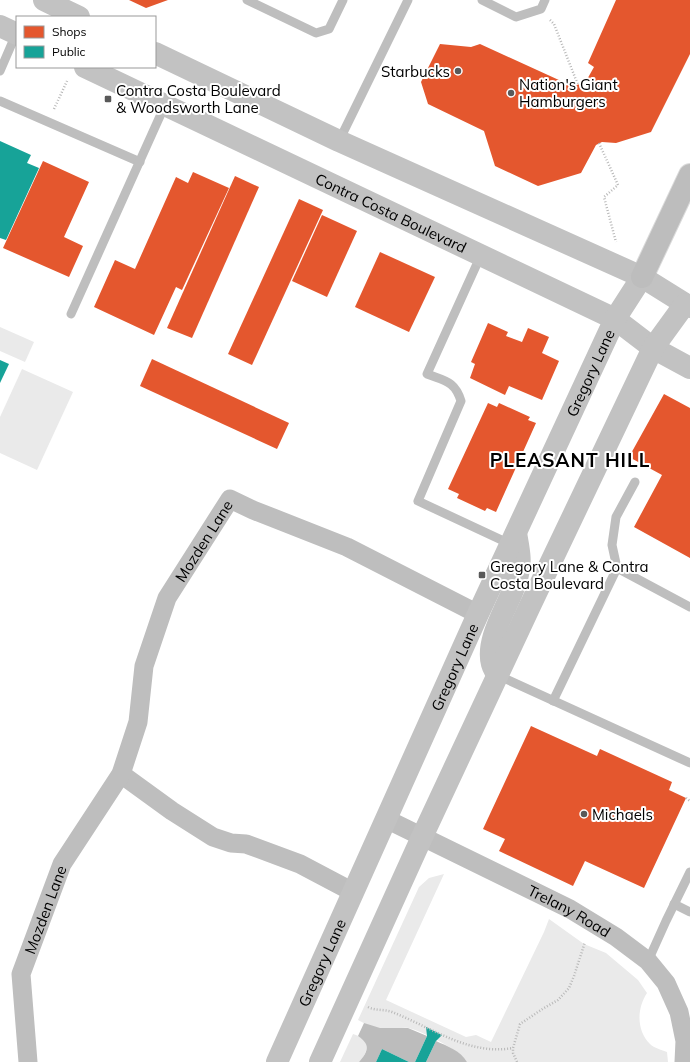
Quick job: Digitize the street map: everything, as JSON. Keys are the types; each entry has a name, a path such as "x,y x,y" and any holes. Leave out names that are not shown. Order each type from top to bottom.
{"highway":[{"path":"633,273 690,175"}],"main road":[{"path":"44,0 77,16"},
{"path":"156,53 339,141 633,273 688,302 653,348 497,675 320,1062"},
{"name":"Contra Costa Boulevard","path":"77,72 165,105 615,319 653,348 690,368"},
{"name":"Gregory Lane","path":"277,1062 478,614 615,319 633,273"},
{"path":"497,675 492,665 491,650 495,631 517,580 520,558 514,539"}],"street":[{"name":"Mozden Lane","path":"28,1062 21,974 62,864 121,774 138,722 144,666 167,598 230,499 252,510 347,547 478,614"},
{"path":"121,774 172,812 213,837 231,843 246,844 300,864 354,892"},
{"name":"Trelany Road","path":"386,820 570,909 616,937 648,961 666,983 678,1012 685,1041 684,1062"}],"lane":[{"path":"246,0 316,33 329,29 343,0"},
{"path":"339,141 408,0"},
{"path":"482,0 516,17 543,4"},
{"path":"0,71 11,32"},
{"path":"0,101 140,162"},
{"path":"71,314 165,105"},
{"path":"481,255 428,374 451,384 458,390 461,401 418,501 514,539"},
{"path":"553,701 617,568 612,545 616,517 635,482"},
{"path":"617,568 690,608"},
{"path":"497,675 690,763"},
{"path":"648,961 690,872"},
{"path":"674,904 690,912"}],"path":[{"path":"543,4 554,24 578,85"},
{"path":"48,122 77,72"},
{"path":"599,143 618,185 604,197 633,273"},
{"path":"686,798 690,801"},
{"path":"517,1062 513,1053 513,1048 520,1024 558,1000 569,988 592,923"},
{"path":"349,999 374,1010 390,1011 468,1046 501,1051 513,1048"}],"shaded area":[{"path":"0,327 34,342 25,362 0,351"},
{"path":"22,369 73,392 37,470 0,453 0,417"},
{"path":"444,874 386,1000 466,1037 476,1035 491,1042 549,919 584,944 606,953 638,980 647,993 641,1005 640,1012 640,1026 642,1032 650,1044 667,1052 668,1062 467,1062 457,1052 449,1047 432,1037 415,1030 409,1028 378,1028 358,1020 419,887 429,878"},
{"path":"364,1023 380,1028 408,1028 427,1036 415,1062 409,1062 382,1049 376,1062 359,1062 365,1054 367,1048 365,1042 358,1036"},
{"path":"353,1034 359,1036 365,1042 366,1049 363,1058 359,1062 340,1062"},
{"path":"436,1041 457,1052 467,1062 426,1062"}],"building: Shops":[{"path":"129,0 168,0 146,8"},
{"path":"616,0 690,0 690,54 651,132 616,143 602,142 596,145 581,173 538,186 495,166 484,131 428,104 421,82 440,44 471,47 480,44 572,86 585,83 594,67 588,63"},
{"path":"43,161 89,182 64,237 83,246 69,277 3,248"},
{"path":"193,172 229,188 182,290 176,287 154,335 94,307 115,260 135,269 176,177 188,183"},
{"path":"235,176 259,187 192,338 167,328"},
{"path":"299,199 323,210 252,365 228,354"},
{"path":"322,215 357,231 327,297 292,281"},
{"path":"380,252 435,277 409,332 355,307"},
{"path":"488,323 508,332 506,336 522,342 528,328 549,337 542,353 559,361 542,400 509,386 505,395 470,378 475,364 471,362"},
{"path":"152,359 289,423 277,449 140,386"},
{"path":"664,394 690,408 690,558 634,527 662,475 629,457"},
{"path":"488,403 497,407 499,403 530,417 528,420 536,423 496,512 487,508 485,511 457,498 459,494 448,489"},
{"name":"Michaels","path":"531,726 597,756 600,749 672,782 669,790 686,798 644,888 585,861 573,886 499,851 505,839 483,829"}],"building: Public":[{"path":"0,141 31,155 27,163 39,168 6,240 0,238"},
{"path":"0,360 9,364 0,383"},
{"path":"426,1027 442,1035 436,1041 426,1062 415,1062 427,1036"},
{"path":"382,1049 409,1062 376,1062"}],"place":[{"name":"Starbucks","path":"458,71"},
{"name":"Nation's Giant Hamburgers","path":"511,93"},
{"name":"Contra Costa Boulevard & Woodsworth Lane","path":"108,99"},
{"name":"Gregory Lane & Contra Costa Boulevard","path":"482,575"},
{"name":"Michaels","path":"584,814"}],"district":[{"name":"PLEASANT HILL","path":"570,460"}]}
